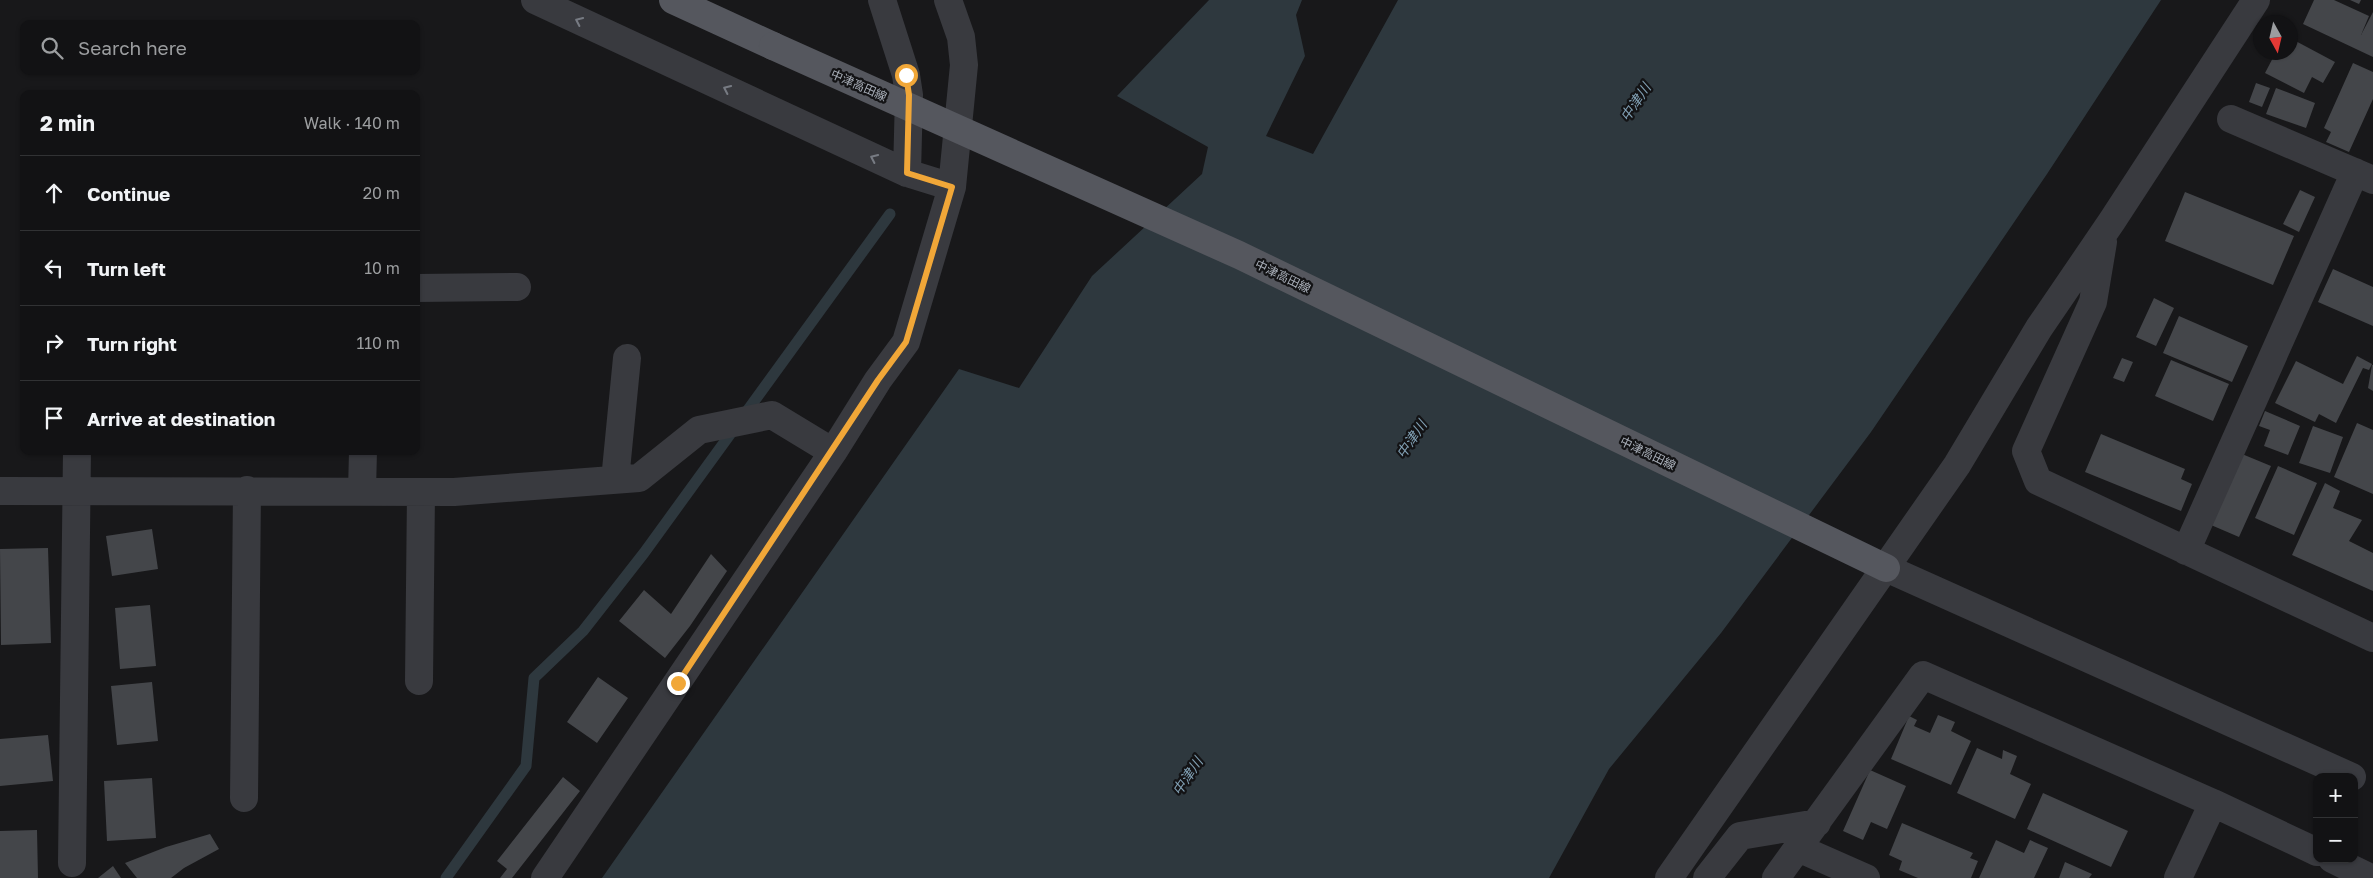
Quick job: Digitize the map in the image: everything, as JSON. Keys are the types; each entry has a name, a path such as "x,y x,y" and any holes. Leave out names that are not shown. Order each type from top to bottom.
{"main road":[{"name":"中津高田線","path":"673,0 1239,255 1886,568"}],"street":[{"path":"535,0 907,173 952,187"},
{"path":"882,0 906,75 909,95 907,173"},
{"path":"545,878 833,452 878,380 906,342 952,187 964,65 961,37 948,0"},
{"path":"1669,878 1957,465 2040,328 2256,0"},
{"path":"2186,551 2364,176 2232,119"},
{"path":"2105,232 2092,302 2026,451 2038,482 2373,638"},
{"path":"420,288 516,287"},
{"path":"615,480 627,358"},
{"path":"0,491 247,490 454,492 639,478 699,430 772,415 833,452"},
{"path":"72,864 77,455"},
{"path":"362,491 363,455"},
{"path":"244,798 247,490"},
{"path":"419,681 421,492"},
{"path":"1886,568 2344,773"},
{"path":"1776,878 1923,675 2213,802 2313,850"},
{"path":"2358,779 2373,786"},
{"path":"2178,878 2213,802"},
{"path":"1707,878 1740,836 1817,823"},
{"path":"1798,848 1866,878"},
{"path":"2340,863 2371,878"}],"water":[{"name":"中津川","path":"1209,0 1302,0 1296,15 1305,56 1266,136 1313,154 1398,0 2161,0 2047,174 1871,432 1721,633 1609,769 1549,878 602,878 959,369 1019,388 1092,276 1202,174 1208,147 1117,96"}],"building":[{"path":"2314,0 2334,0 2369,16 2361,35 2373,12 2373,57 2303,24"},
{"path":"2350,0 2361,0 2359,4"},
{"path":"2298,42 2335,62 2323,83 2312,77 2304,93 2265,73 2272,60 2298,60"},
{"path":"2353,63 2373,72 2373,99 2349,152 2326,142 2331,132 2324,128"},
{"path":"2256,83 2270,88 2262,107 2249,102"},
{"path":"2276,88 2315,103 2306,128 2266,114"},
{"path":"2300,190 2315,197 2299,232 2283,224"},
{"path":"2185,192 2294,236 2273,285 2165,241"},
{"path":"2333,269 2373,287 2373,326 2318,302"},
{"path":"2154,298 2174,308 2156,346 2136,337"},
{"path":"2179,316 2248,346 2232,382 2163,353"},
{"path":"2357,356 2372,364 2369,370 2363,368 2336,423 2319,414 2315,422 2275,403 2296,361 2343,384"},
{"path":"2122,358 2133,362 2124,382 2113,378"},
{"path":"2171,360 2229,384 2213,421 2155,396"},
{"path":"2373,365 2373,391 2368,388"},
{"path":"2265,411 2300,426 2288,455 2264,446 2270,430 2259,426"},
{"path":"2357,423 2373,430 2373,494 2334,477"},
{"path":"2313,426 2343,437 2330,473 2299,463"},
{"path":"2101,434 2185,469 2181,479 2192,484 2181,511 2085,472"},
{"path":"2242,454 2271,466 2239,537 2211,525"},
{"path":"2278,466 2317,483 2294,535 2255,518"},
{"path":"2325,483 2340,491 2333,508 2362,520 2349,541 2373,553 2373,591 2292,555"},
{"path":"152,529 158,569 112,576 106,536"},
{"path":"48,548 51,643 1,645 0,549"},
{"path":"711,554 727,571 690,626 665,658 619,621 644,590 671,614"},
{"path":"150,605 156,666 120,669 115,608"},
{"path":"598,677 628,698 597,743 567,722"},
{"path":"152,682 158,741 117,745 111,686"},
{"path":"1938,715 1955,722 1951,731 1971,741 1951,785 1891,759 1909,716 1917,720 1914,726 1930,733"},
{"path":"48,735 53,781 0,786 0,739"},
{"path":"1977,748 2002,759 2003,750 2017,756 2010,774 2031,784 2015,819 1957,793"},
{"path":"1870,770 1906,786 1887,829 1871,822 1863,840 1843,831"},
{"path":"563,777 580,791 512,878 500,878 507,869 497,861"},
{"path":"152,778 156,838 107,841 104,781"},
{"path":"2043,793 2128,831 2111,867 2027,829"},
{"path":"1902,823 1973,853 1970,858 1978,861 1971,878 1918,878 1899,870 1902,861 1889,855"},
{"path":"37,830 38,878 0,878 0,831"},
{"path":"210,834 219,849 184,868 171,878 137,878 125,863 166,847"},
{"path":"1996,840 2024,853 2030,840 2048,848 2034,878 1979,878"},
{"path":"2065,862 2092,874 2089,878 2059,878"},
{"path":"113,866 121,878 98,878"}],"waterway":[{"path":"446,878 526,766 534,678 583,631 644,553 890,214"}],"route":[{"path":"678,683 833,452 878,380 906,342 952,187 907,173 909,95 906,75"}]}
